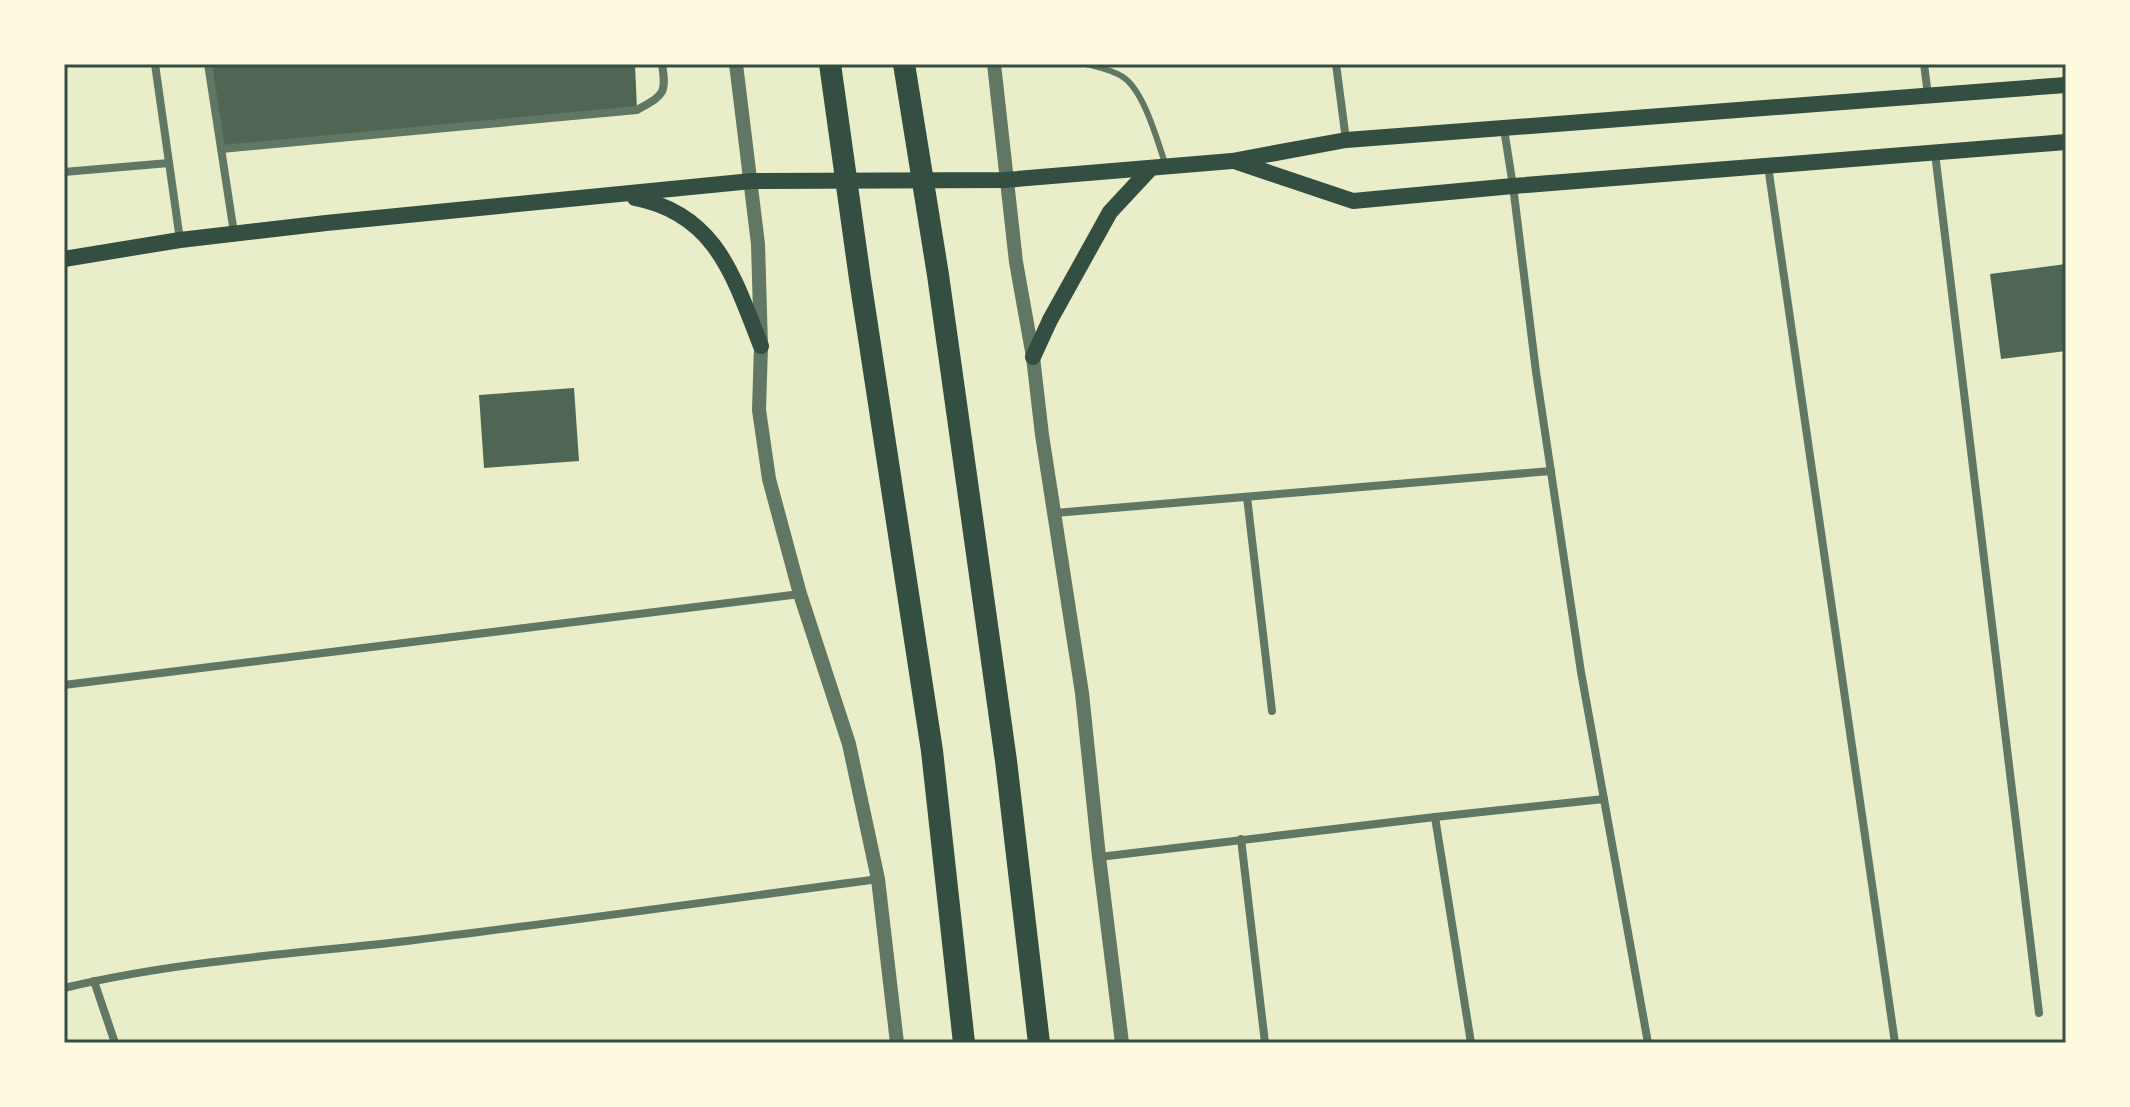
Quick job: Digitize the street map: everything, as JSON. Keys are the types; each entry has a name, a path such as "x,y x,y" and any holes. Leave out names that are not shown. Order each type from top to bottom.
{"highway":[{"path":"830,64 932,751 964,1043"},
{"path":"904,64 938,275 1006,761 1039,1043"}],"main road":[{"path":"64,259 180,240 326,223 752,181 1005,180 1232,161 1346,140 2066,85"},
{"path":"1232,161 1353,201 2066,142"},
{"path":"1033,357 1110,212 1159,167"},
{"path":"619,195 657,202 689,220 714,244 729,268 761,346"}],"street":[{"path":"155,64 180,240"},
{"path":"208,64 234,234"},
{"path":"221,149 637,110 658,98 665,85 662,64"},
{"path":"736,64 758,244 759,410 769,479 800,594 849,744 878,879 897,1043"},
{"path":"994,64 1016,262 1033,357 1082,693 1122,1043"},
{"path":"1336,64 1346,140"},
{"path":"1924,64 1928,95"},
{"path":"1504,129 1536,372 1581,672 1648,1043"},
{"path":"1935,152 2039,1013"},
{"path":"64,172 169,163"},
{"path":"1768,166 1895,1043"},
{"path":"1055,513 1551,471"},
{"path":"1247,497 1272,711"},
{"path":"64,685 800,594"},
{"path":"1099,857 1604,799"},
{"path":"1435,817 1471,1043"},
{"path":"1241,839 1265,1043"},
{"path":"64,988 208,963 553,924 878,879"},
{"path":"94,981 115,1043"}],"lane":[{"path":"1086,64 1124,77 1135,90 1153,128 1159,167"}],"building":[{"path":"208,64 635,64 637,110 221,149"},
{"path":"2066,264 2066,351 2001,359 1990,274"},
{"path":"574,388 579,461 484,468 479,395"}]}
